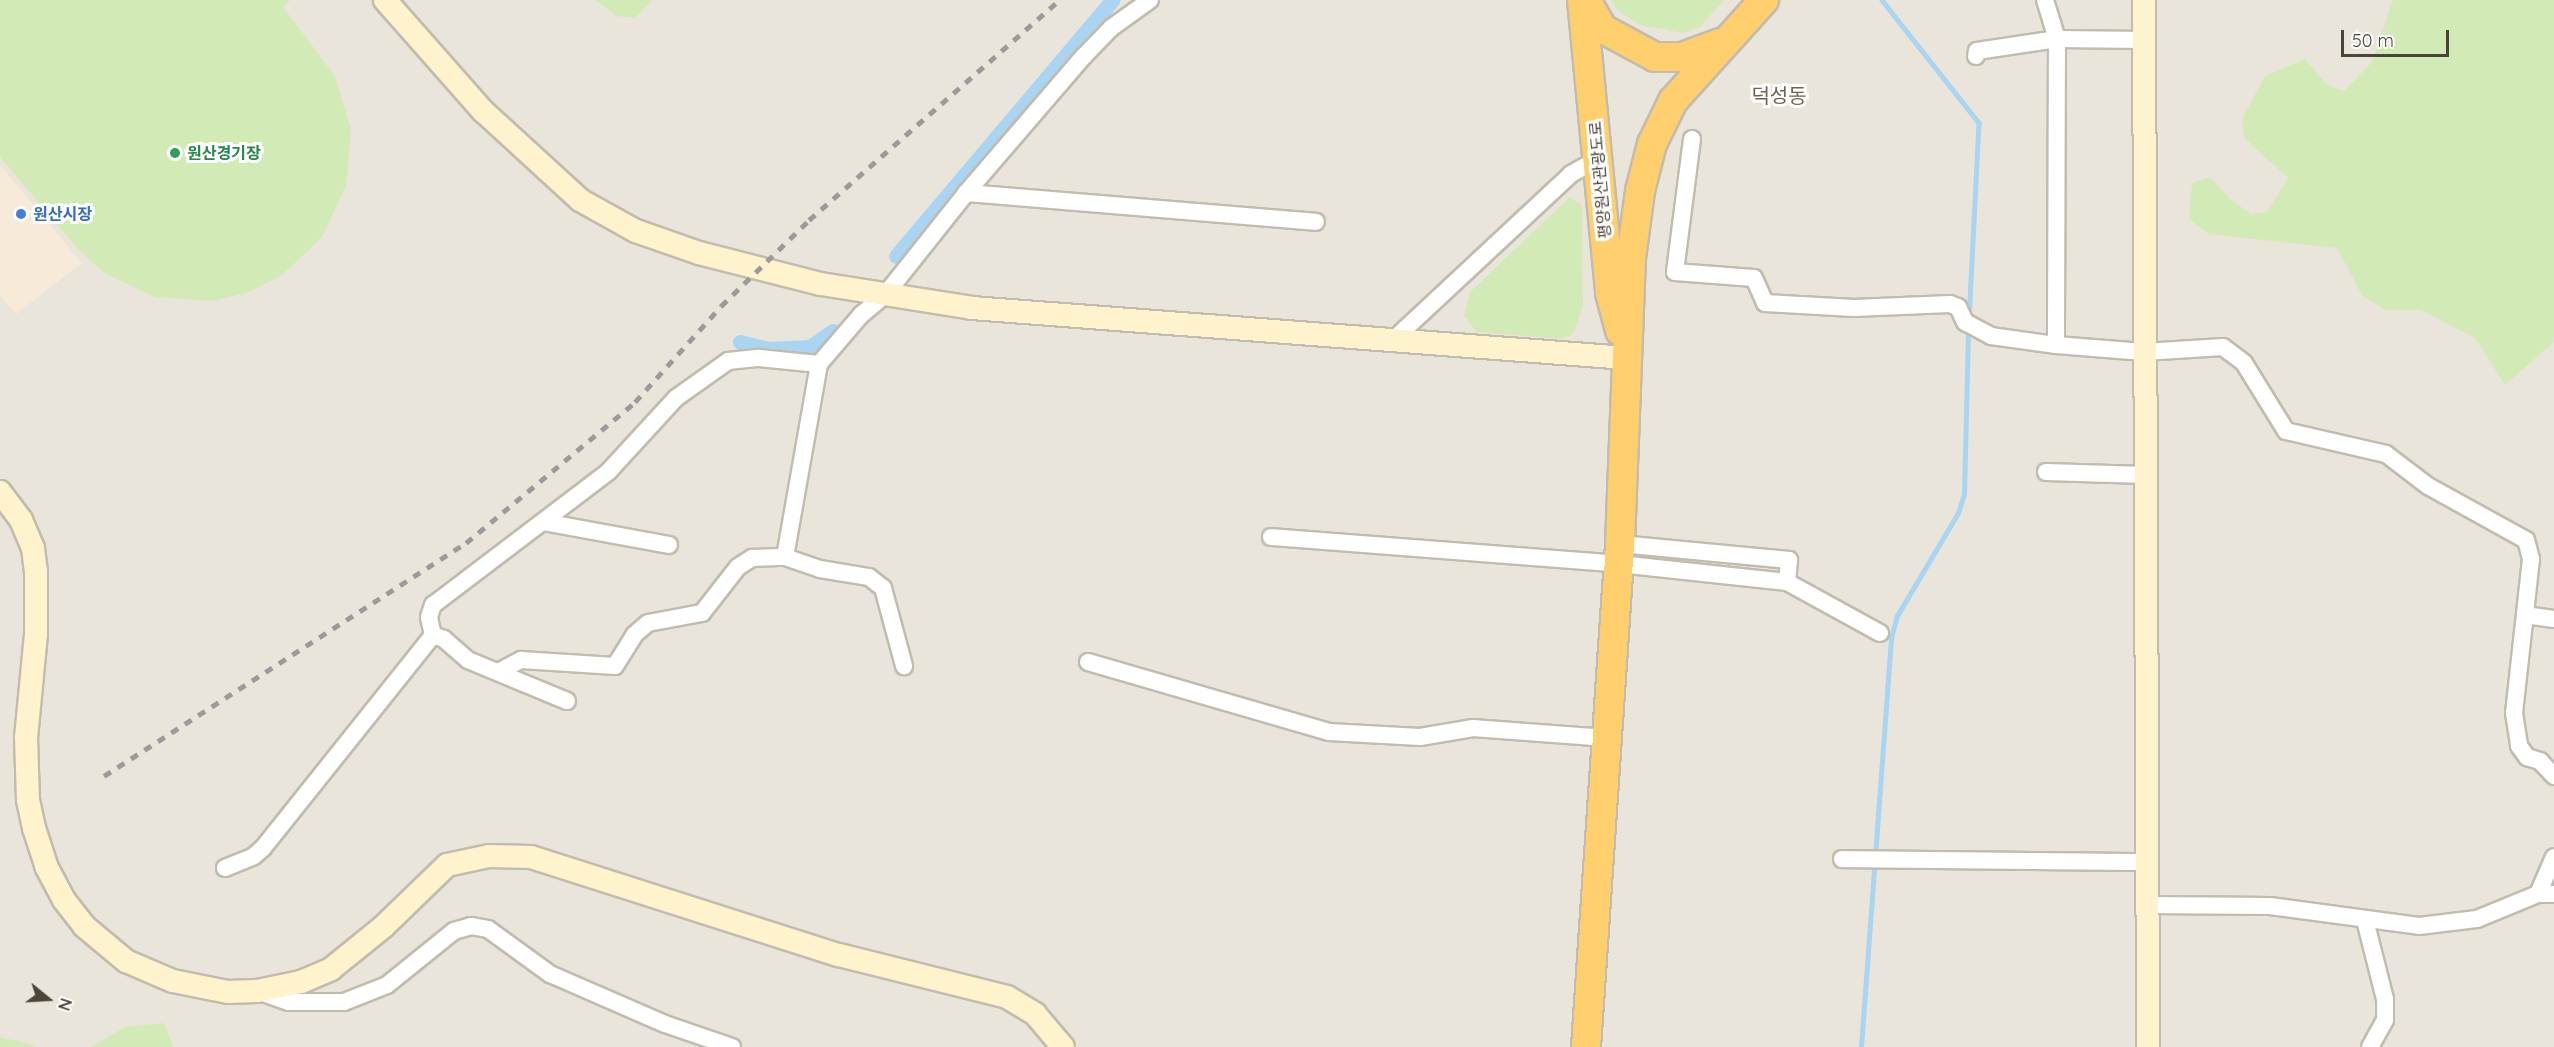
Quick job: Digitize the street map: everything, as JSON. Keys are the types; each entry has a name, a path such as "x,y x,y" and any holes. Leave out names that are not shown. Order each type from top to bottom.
{"highway":[{"path":"1584,0 1604,29 1655,57 1682,57 1722,43"},
{"name":"평양원산관광도로","path":"1584,0 1600,158 1610,293 1627,358"},
{"path":"1586,1047 1619,554 1631,258 1652,144 1673,101 1722,43 1764,0"}],"main road":[{"path":"385,0 483,111 525,152 580,200 610,218 662,242 699,253 885,296 972,308 1391,342 1627,358"},
{"path":"2144,0 2148,1047"},
{"path":"0,492 21,520 33,548 37,598 26,771 34,828 46,866 64,900 84,926 126,961 195,987 257,991 301,982 331,969 383,927 447,865 489,856 531,857 839,954 1007,997 1035,1014 1063,1047"}],"street":[{"path":"785,557 819,364 861,315 885,296 966,193 1084,56 1111,28 1150,0"},
{"path":"2045,0 2057,39 2056,345"},
{"path":"1977,56 1977,51 2057,39 2144,40"},
{"path":"1692,139 1675,272 1754,278 1765,303 1854,308 1950,304 1958,307 1970,324 1991,336 2056,345 2144,352 2223,347 2244,363 2286,431 2386,454 2428,486 2526,540 2531,559 2514,713 2519,746 2527,757 2540,761 2554,776"},
{"path":"1391,342 1571,174 1600,158"},
{"path":"966,193 1316,222"},
{"path":"433,635 429,617 433,604 608,472 676,398 728,361 759,358 819,364"},
{"path":"2046,472 2145,475"},
{"path":"544,522 669,545"},
{"path":"1271,537 1789,560 1787,582 1880,633"},
{"path":"500,671 521,660 615,666 634,635 648,623 702,613 738,567 752,558 785,557 820,569 869,577 883,588 904,666"},
{"path":"2525,615 2554,619"},
{"path":"433,635 444,639 468,660 500,671 567,701"},
{"path":"225,868 254,856 263,848 433,635"},
{"path":"1088,662 1329,732 1420,737 1473,728 1607,738"},
{"path":"2148,905 2270,906 2391,924 2444,925 2477,919 2546,894 2554,857"},
{"path":"1842,859 2148,862"},
{"path":"2365,920 2385,999 2385,1020 2370,1047"},
{"path":"257,991 289,1002 344,1002 387,985 454,931 471,926 488,929 550,974 665,1024 732,1047"}],"shaded area":[{"path":"0,0 2554,0 2554,1047 0,1047"},
{"name":"원산시장","path":"0,165 82,263 16,314 0,295"}],"green space":[{"name":"원산경기장","path":"0,0 290,0 283,7 335,76 351,130 346,186 322,237 281,276 247,293 211,301 155,297 104,273 76,247 0,157"},
{"path":"596,0 653,0 635,18 616,16"},
{"path":"1611,0 1724,0 1700,27 1684,33 1639,25 1616,9"},
{"path":"2393,0 2554,0 2554,342 2505,385 2475,338 2421,310 2385,310 2362,295 2337,248 2209,234 2189,219 2192,183 2210,177 2230,199 2251,214 2267,212 2288,178 2244,138 2242,119 2265,76 2305,59 2326,84 2344,91 2372,62"},
{"path":"1570,197 1582,205 1583,306 1573,334 1562,339 1477,332 1464,316 1470,292"},
{"path":"164,1023 173,1047 91,1047 125,1027"},
{"path":"0,1037 30,1044 34,1047 0,1047"}],"waterway":[{"path":"896,256 1112,0"},
{"path":"1882,0 1979,123 1969,318"},
{"path":"1861,1047 1891,638 1897,616 1958,513 1964,495 1968,329"},
{"path":"740,342 768,349 810,347 833,331"}],"railway":[{"path":"104,776 466,543 635,402 721,306 809,220 1059,0"}],"place":[{"name":"원산경기장","path":"175,153"},
{"name":"원산시장","path":"21,214"}],"district":[{"name":"덕성동","path":"1779,95"}]}
